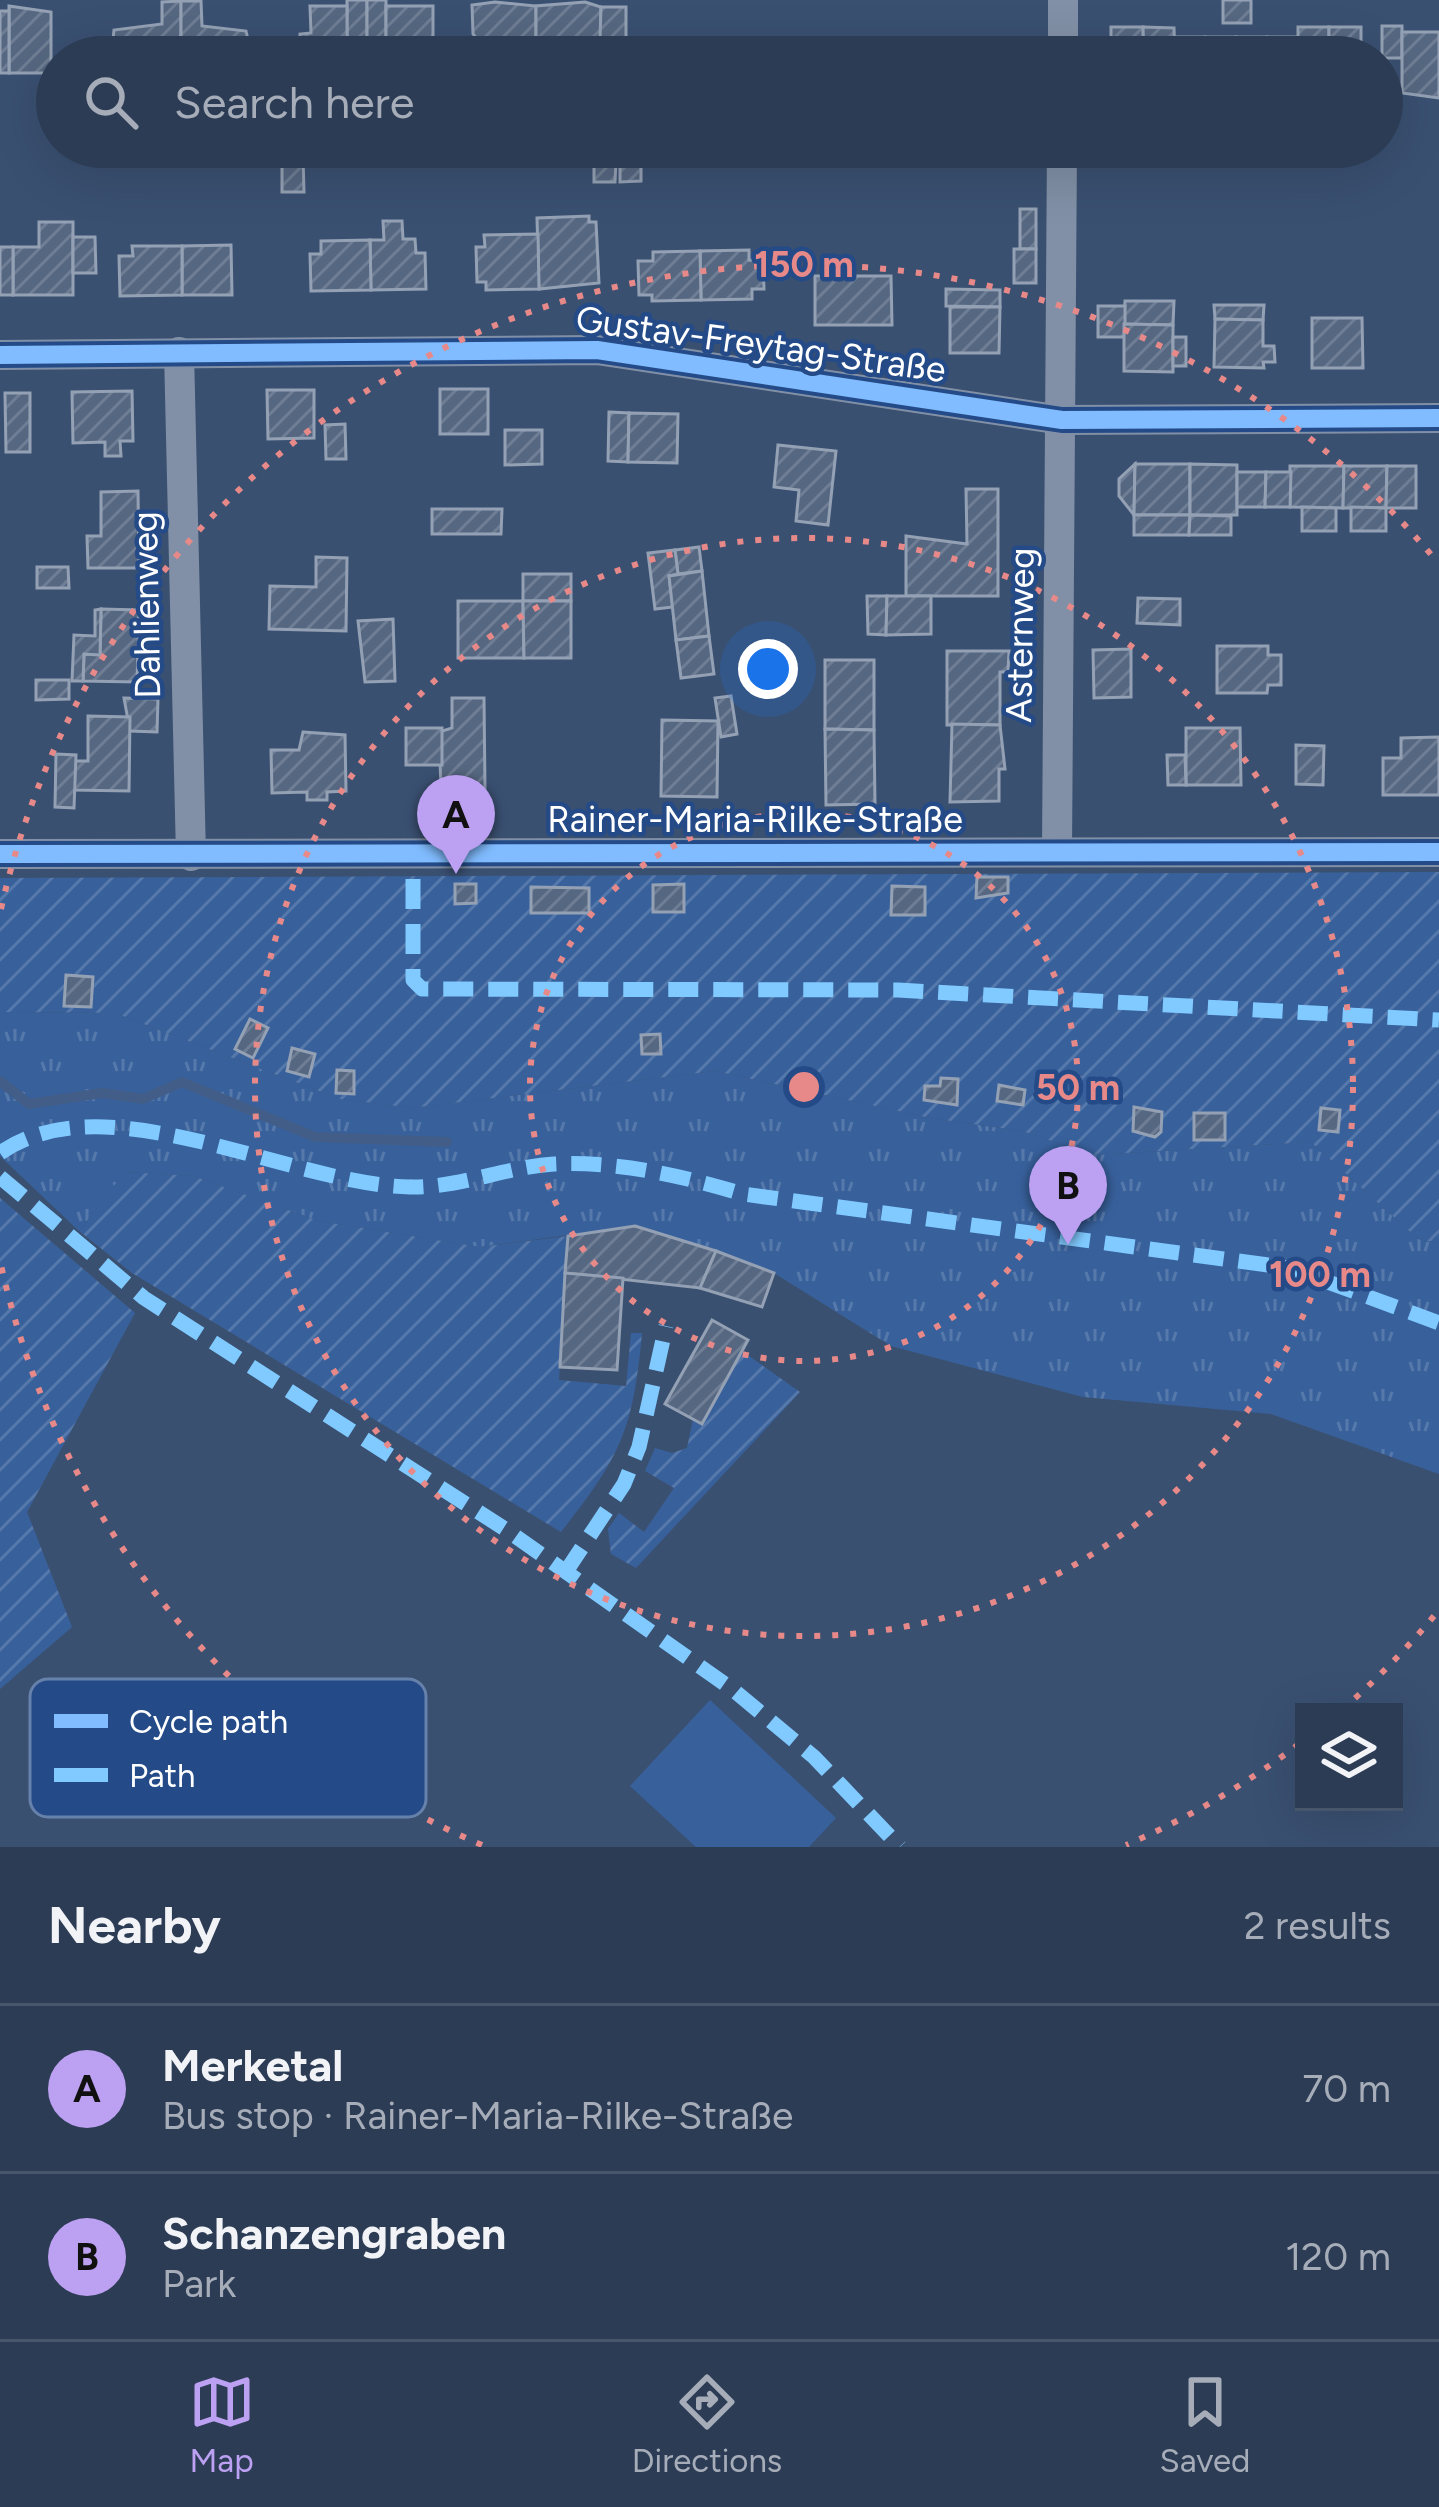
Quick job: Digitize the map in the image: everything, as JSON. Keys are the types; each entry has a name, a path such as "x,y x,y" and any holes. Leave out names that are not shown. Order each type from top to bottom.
{"street":[{"path":"1063,0 1063,36"},
{"name":"Asternweg","path":"1057,851 1062,168"},
{"name":"Gustav-Freytag-Straße","path":"0,355 597,350 1062,420 1439,418"},
{"name":"Dahlienweg","path":"178,352 191,856"},
{"name":"Rainer-Maria-Rilke-Straße","path":"0,854 1439,852"}],"green space":[{"path":"1439,872 1439,1243 1418,1239 1311,1142 1093,1155 1022,1131 930,1118 715,1071 412,1108 340,1099 115,1013 0,1012 0,878"},
{"path":"0,1012 115,1013 340,1099 412,1108 715,1071 930,1118 1022,1131 1093,1155 1311,1142 1418,1239 1439,1243 1439,1474 1271,1414 1083,1397 891,1346 774,1273 635,1226 480,1247 319,1221 193,1176 125,1172 79,1231 0,1156"},
{"path":"125,1172 193,1176 319,1221 480,1247 568,1236 559,1380 626,1386 631,1333 642,1333 628,1419 598,1482 561,1532 132,1273 79,1231"},
{"path":"0,1198 135,1313 27,1512 72,1627 0,1689"},
{"path":"742,1351 800,1392 636,1568 611,1554 608,1529 619,1513 644,1532 674,1488 645,1471 655,1448 672,1453 687,1448 693,1419 701,1424"},
{"path":"710,1700 836,1818 809,1847 696,1847 630,1786"}],"building":[{"path":"347,0 367,0 367,36 347,36"},
{"path":"367,0 386,0 386,36 367,36"},
{"path":"1223,0 1251,0 1251,23 1223,23"},
{"path":"181,1 181,36 113,36 114,30 162,24 162,2"},
{"path":"181,1 201,1 202,26 246,31 247,36 181,36"},
{"path":"585,2 601,7 600,36 536,36 536,6"},
{"path":"472,5 536,6 536,36 475,36"},
{"path":"9,6 51,12 51,36 36,36 36,73 9,73"},
{"path":"310,6 347,6 347,36 300,36 311,33"},
{"path":"386,6 433,6 433,36 386,36"},
{"path":"601,7 626,7 626,36 600,36"},
{"path":"0,11 9,11 9,73 0,73"},
{"path":"1382,26 1402,26 1402,36 1382,36"},
{"path":"1111,27 1143,27 1143,36 1111,36"},
{"path":"1143,27 1174,28 1174,36 1143,36"},
{"path":"1298,27 1329,27 1329,36 1298,36"},
{"path":"1329,27 1361,27 1361,36 1329,36"},
{"path":"1402,32 1439,32 1439,98 1403,93"},
{"path":"282,168 303,168 304,192 282,192"},
{"path":"594,168 616,168 615,182 594,182"},
{"path":"620,168 641,168 641,181 620,182"},
{"path":"1020,209 1036,209 1036,249 1020,249"},
{"path":"589,216 589,222 596,222 599,283 539,289 537,218"},
{"path":"383,221 402,221 403,239 415,239 416,253 425,253 426,289 371,290 370,240 384,240"},
{"path":"39,222 73,222 73,295 13,295 13,247 39,247"},
{"path":"538,234 539,289 486,290 486,282 477,282 476,247 485,247 484,235"},
{"path":"73,237 95,237 96,273 73,273"},
{"path":"370,240 371,290 311,291 310,254 321,254 321,241"},
{"path":"231,245 232,295 182,295 182,246"},
{"path":"132,246 182,246 182,295 120,296 119,256 133,256"},
{"path":"0,247 13,247 13,295 0,295"},
{"path":"1014,249 1036,249 1036,283 1014,283"},
{"path":"749,250 749,260 763,261 764,289 752,289 752,299 701,300 700,251"},
{"path":"700,251 701,300 652,301 652,295 639,295 638,261 653,261 653,252"},
{"path":"815,276 891,276 892,325 815,325"},
{"path":"946,289 1000,290 1000,307 946,306"},
{"path":"1125,301 1174,301 1173,325 1124,324"},
{"path":"1214,305 1264,305 1263,320 1215,319"},
{"path":"1098,306 1125,306 1125,337 1098,337"},
{"path":"950,307 1000,307 999,353 950,353"},
{"path":"1312,318 1362,318 1363,368 1312,368"},
{"path":"1215,319 1263,320 1263,346 1274,346 1275,362 1263,362 1264,368 1214,367"},
{"path":"1124,324 1173,325 1173,372 1124,371"},
{"path":"1173,337 1186,337 1186,366 1173,366"},
{"path":"440,389 488,389 488,434 440,434"},
{"path":"267,390 314,390 314,438 268,439"},
{"path":"132,391 133,441 120,441 121,456 105,456 105,442 73,443 72,392"},
{"path":"5,393 30,393 30,452 6,452"},
{"path":"609,412 629,413 628,462 608,461"},
{"path":"629,413 678,414 677,463 628,462"},
{"path":"345,424 346,459 326,459 325,425"},
{"path":"505,430 542,430 542,464 505,465"},
{"path":"778,445 836,451 828,525 796,521 799,490 774,487"},
{"path":"1135,464 1134,515 1119,496 1119,479"},
{"path":"1135,464 1190,464 1190,515 1134,515"},
{"path":"1190,464 1237,465 1237,515 1190,515"},
{"path":"1290,466 1344,466 1343,508 1290,507"},
{"path":"1344,466 1387,466 1386,508 1343,508"},
{"path":"1387,466 1416,466 1416,508 1386,508"},
{"path":"1237,472 1266,472 1265,507 1237,507"},
{"path":"1266,472 1291,472 1290,507 1265,507"},
{"path":"966,489 998,489 998,596 906,596 906,536 967,544"},
{"path":"138,491 139,568 88,568 87,536 101,536 101,492"},
{"path":"1302,507 1336,508 1336,531 1302,531"},
{"path":"1351,507 1386,508 1386,531 1351,531"},
{"path":"432,509 502,509 501,534 432,534"},
{"path":"1134,515 1190,515 1189,535 1134,535"},
{"path":"1190,515 1231,516 1231,535 1189,535"},
{"path":"699,547 702,571 678,574 675,550"},
{"path":"675,550 678,574 669,576 673,607 655,609 648,553"},
{"path":"316,557 347,558 346,631 269,629 270,586 316,587"},
{"path":"37,567 68,567 69,588 37,588"},
{"path":"702,571 709,636 676,640 669,576"},
{"path":"523,574 571,574 571,601 523,601"},
{"path":"867,596 887,596 886,635 868,634"},
{"path":"887,596 931,596 931,634 886,635"},
{"path":"1138,598 1180,599 1180,625 1137,623"},
{"path":"458,601 523,601 524,658 458,658"},
{"path":"523,601 571,601 571,658 524,658"},
{"path":"101,609 139,610 137,682 83,681 84,654 100,655"},
{"path":"101,609 100,655 84,654 83,681 72,681 74,635 95,636 95,610"},
{"path":"393,619 395,681 365,682 358,621"},
{"path":"709,636 714,674 681,678 676,640"},
{"path":"1217,646 1268,646 1268,655 1281,655 1281,685 1268,685 1267,693 1217,693"},
{"path":"1131,649 1131,697 1094,698 1093,650"},
{"path":"947,651 1009,651 1008,672 1000,672 1000,725 947,725"},
{"path":"825,660 874,660 874,730 825,729"},
{"path":"36,680 69,680 69,699 36,700"},
{"path":"731,696 737,734 721,737 715,698"},
{"path":"124,698 158,699 157,732 130,731"},
{"path":"452,698 484,698 485,790 472,790 472,799 455,799 455,789 441,789 439,732 452,728"},
{"path":"88,716 130,717 129,791 73,790 74,761 88,761"},
{"path":"662,720 718,721 717,797 661,796"},
{"path":"952,724 1000,725 1005,769 999,769 999,801 950,802"},
{"path":"406,728 442,728 442,765 406,765"},
{"path":"1186,728 1240,728 1241,785 1186,785"},
{"path":"825,729 874,730 875,804 826,805"},
{"path":"303,732 345,735 346,791 327,792 327,800 307,800 307,792 272,793 271,750 299,750"},
{"path":"1439,737 1439,795 1383,795 1383,758 1401,758 1401,738"},
{"path":"1296,745 1324,746 1323,785 1296,784"},
{"path":"56,754 76,755 74,808 55,807"},
{"path":"1167,755 1185,755 1186,785 1168,785"},
{"path":"977,877 1008,877 1008,893 976,898"},
{"path":"455,884 476,884 476,903 455,904"},
{"path":"684,884 684,912 653,912 653,885"},
{"path":"892,886 925,887 925,915 891,915"},
{"path":"531,887 589,888 589,913 531,913"},
{"path":"66,975 93,977 91,1007 64,1006"},
{"path":"250,1019 268,1028 253,1058 235,1049"},
{"path":"660,1034 661,1054 642,1054 641,1035"},
{"path":"292,1048 315,1054 309,1077 287,1071"},
{"path":"337,1070 354,1071 354,1094 336,1093"},
{"path":"941,1078 958,1079 957,1105 924,1100 925,1086 940,1086"},
{"path":"999,1085 1025,1090 1023,1105 997,1101"},
{"path":"1134,1107 1162,1112 1161,1132 1155,1137 1133,1131"},
{"path":"1321,1108 1340,1110 1338,1132 1319,1130"},
{"path":"1194,1113 1225,1113 1225,1140 1194,1140"},
{"path":"635,1226 716,1251 700,1288 565,1273 568,1236"},
{"path":"716,1251 774,1273 762,1307 700,1288"},
{"path":"565,1273 623,1278 617,1370 560,1367"},
{"path":"712,1320 748,1340 702,1424 665,1404"}],"waterway":[{"path":"0,1081 29,1104 102,1093 143,1099 182,1082 315,1137 447,1142"}],"marked path":[{"path":"413,879 413,980 422,989 898,990 1439,1020"},
{"path":"0,1153 43,1133 92,1127 200,1141 362,1182 410,1187 554,1164 627,1167 743,1194 1290,1268 1439,1323"},
{"path":"0,1177 144,1298 505,1529 732,1689 814,1757 900,1847"},
{"path":"565,1573 624,1484 639,1447 666,1326"}],"cycle path":[{"path":"0,355 597,350 1062,420 1439,418"},
{"path":"0,854 1439,852"}],"place":[{"name":"Merketal","path":"456,874"},
{"name":"Schanzengraben","path":"1068,1245"}]}
